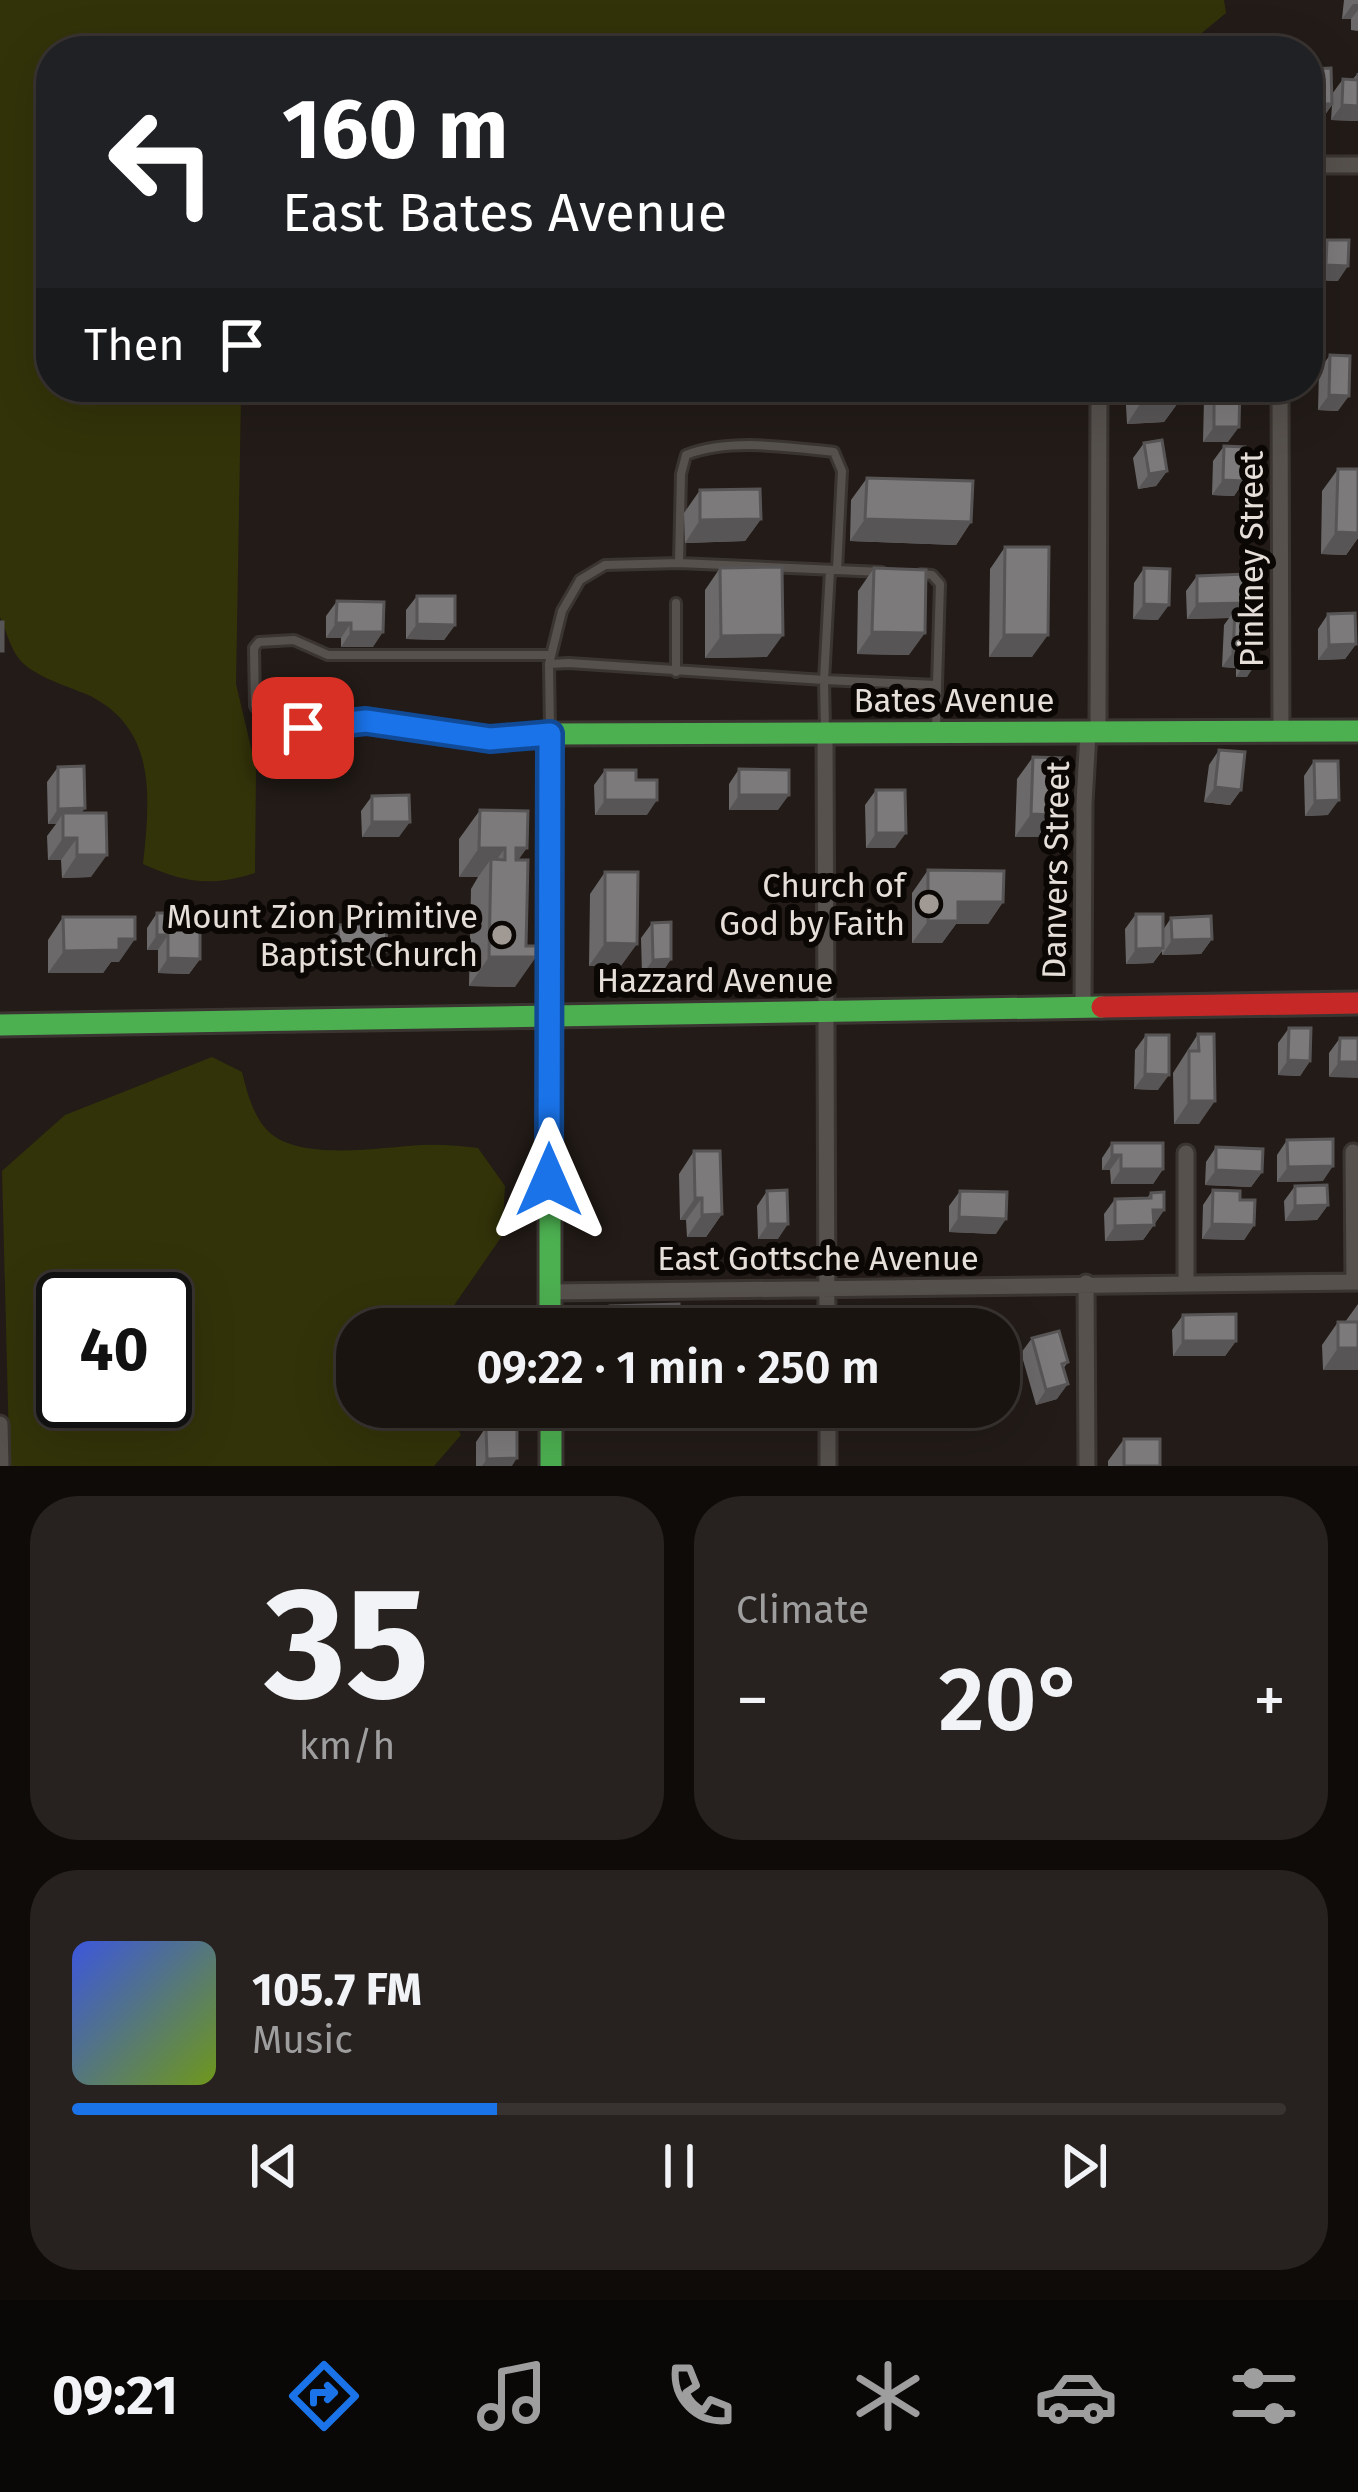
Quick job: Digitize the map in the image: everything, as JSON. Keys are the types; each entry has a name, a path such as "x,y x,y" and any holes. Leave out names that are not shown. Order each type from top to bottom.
{"street":[{"path":"1323,165 1358,165"},
{"name":"Danvers Street","path":"1083,1008 1084,803 1093,734 1099,402"},
{"name":"Pinkney Street","path":"1280,402 1281,732"},
{"path":"303,728 366,721 490,739 550,734 550,1308"},
{"name":"Bates Avenue","path":"550,734 1358,730"},
{"path":"825,732 826,1308"},
{"name":"Hazzard Avenue","path":"0,1025 1358,1004"},
{"path":"1087,1466 1087,1283 1356,1282 1353,1152"},
{"path":"1186,1153 1186,1281"},
{"name":"East Gottsche Avenue","path":"550,1292 1087,1283"},
{"path":"0,1424 1,1466"},
{"path":"550,1428 551,1466"},
{"path":"828,1428 828,1466"}],"lane":[{"path":"679,562 681,474 686,455 709,446 834,452 842,471 824,680 825,732"},
{"path":"550,734 550,659 562,610 580,580 605,565 679,562 884,572"},
{"path":"908,574 932,575 940,584 936,734"},
{"path":"676,603 676,672"},
{"path":"303,728 270,724 255,706 254,648 259,642 294,640 328,655 550,659 676,672 937,685"}],"shaded area":[{"path":"0,0 1224,0 1226,13 1198,36 36,36 36,402 241,402 236,684 256,769 255,873 225,880 185,879 143,864 147,790 138,745 109,708 26,666 0,617"},
{"path":"212,1057 242,1072 258,1118 282,1141 320,1150 429,1145 478,1148 505,1186 502,1236 452,1308 336,1308 336,1428 458,1428 461,1435 434,1466 0,1466 0,1456 9,1444 2,1171 65,1115"}],"building":[{"path":"1323,68 1331,68 1332,104 1323,104"},
{"path":"1343,79 1358,80 1358,106 1342,105"},
{"path":"1327,240 1349,240 1348,266 1326,265"},
{"path":"1330,355 1350,356 1349,396 1329,395"},
{"path":"1214,402 1240,402 1239,427 1214,427"},
{"path":"1162,440 1167,471 1149,474 1144,443"},
{"path":"1224,446 1245,447 1244,481 1223,480"},
{"path":"1338,469 1358,469 1358,533 1336,532"},
{"path":"867,478 973,481 971,522 865,519"},
{"path":"760,489 761,519 700,520 700,490"},
{"path":"1005,547 1049,547 1048,635 1004,635"},
{"path":"782,567 783,635 721,636 720,568"},
{"path":"874,568 926,570 925,633 872,632"},
{"path":"1144,568 1170,569 1169,605 1144,604"},
{"path":"1246,574 1247,603 1197,604 1197,576"},
{"path":"417,596 455,596 455,625 417,624"},
{"path":"337,601 384,602 383,632 351,632 351,623 336,623"},
{"path":"1235,610 1259,611 1257,662 1246,662 1246,653 1233,652"},
{"path":"1355,613 1356,644 1329,645 1328,614"},
{"path":"1219,750 1245,752 1241,790 1215,787"},
{"path":"1033,757 1064,758 1063,796 1055,795 1054,815 1031,814"},
{"path":"1314,761 1338,761 1339,800 1315,801"},
{"path":"84,766 85,808 58,809 58,767"},
{"path":"739,769 789,770 789,795 739,795"},
{"path":"605,770 636,770 636,780 657,780 657,800 605,800"},
{"path":"876,790 905,790 906,833 876,833"},
{"path":"409,795 410,822 372,822 372,796"},
{"path":"480,810 528,811 527,848 516,848 516,860 528,860 526,946 536,946 536,957 489,957 491,859 505,860 505,848 479,848"},
{"path":"63,813 106,813 107,855 77,855 77,838 63,838"},
{"path":"928,870 1004,871 1003,902 958,902 958,921 928,921"},
{"path":"605,872 638,872 637,944 605,943"},
{"path":"157,913 174,913 174,922 200,922 200,959 168,958 168,935 157,935"},
{"path":"1136,914 1163,914 1163,948 1136,949"},
{"path":"1211,916 1212,939 1172,940 1171,918"},
{"path":"63,917 135,917 135,939 119,939 119,950 64,951"},
{"path":"671,922 671,959 653,960 652,923"},
{"path":"386,924 387,951 339,952 338,925"},
{"path":"1289,1028 1311,1028 1310,1061 1288,1060"},
{"path":"1198,1034 1214,1034 1215,1101 1189,1101 1189,1051 1199,1051"},
{"path":"1146,1035 1169,1035 1169,1075 1145,1074"},
{"path":"1340,1038 1358,1038 1358,1062 1339,1062"},
{"path":"1333,1139 1333,1166 1288,1167 1287,1140"},
{"path":"1112,1143 1163,1143 1163,1169 1121,1169 1121,1155 1112,1155"},
{"path":"1216,1147 1263,1149 1262,1172 1216,1170"},
{"path":"694,1151 720,1151 722,1214 702,1215 702,1198 695,1198"},
{"path":"1327,1185 1328,1205 1295,1206 1295,1186"},
{"path":"787,1190 788,1224 768,1224 767,1191"},
{"path":"1213,1190 1240,1191 1240,1200 1255,1200 1254,1225 1212,1224"},
{"path":"960,1191 1007,1192 1006,1219 959,1217"},
{"path":"1164,1192 1164,1210 1153,1210 1154,1225 1115,1226 1115,1199 1151,1198 1151,1193"},
{"path":"679,1304 679,1308 610,1308"},
{"path":"1236,1314 1236,1341 1183,1341 1183,1315"},
{"path":"1338,1322 1358,1322 1358,1348 1338,1348"},
{"path":"1059,1331 1068,1362 1062,1364 1068,1384 1046,1390 1032,1338"},
{"path":"486,1428 517,1428 517,1458 487,1459"},
{"path":"1124,1439 1160,1439 1160,1466 1124,1466"}],"traffic: fast":[{"path":"550,1308 550,734 1358,731"},
{"path":"0,1025 1102,1007"},
{"path":"551,1428 551,1466"}],"traffic: jam":[{"path":"1102,1007 1358,1003"}],"place":[{"name":"Church of God by Faith","path":"929,904"},
{"name":"Mount Zion Primitive Baptist Church","path":"502,935"}],"route":[{"path":"303,728 366,721 490,739 550,734 549,1180"}]}
